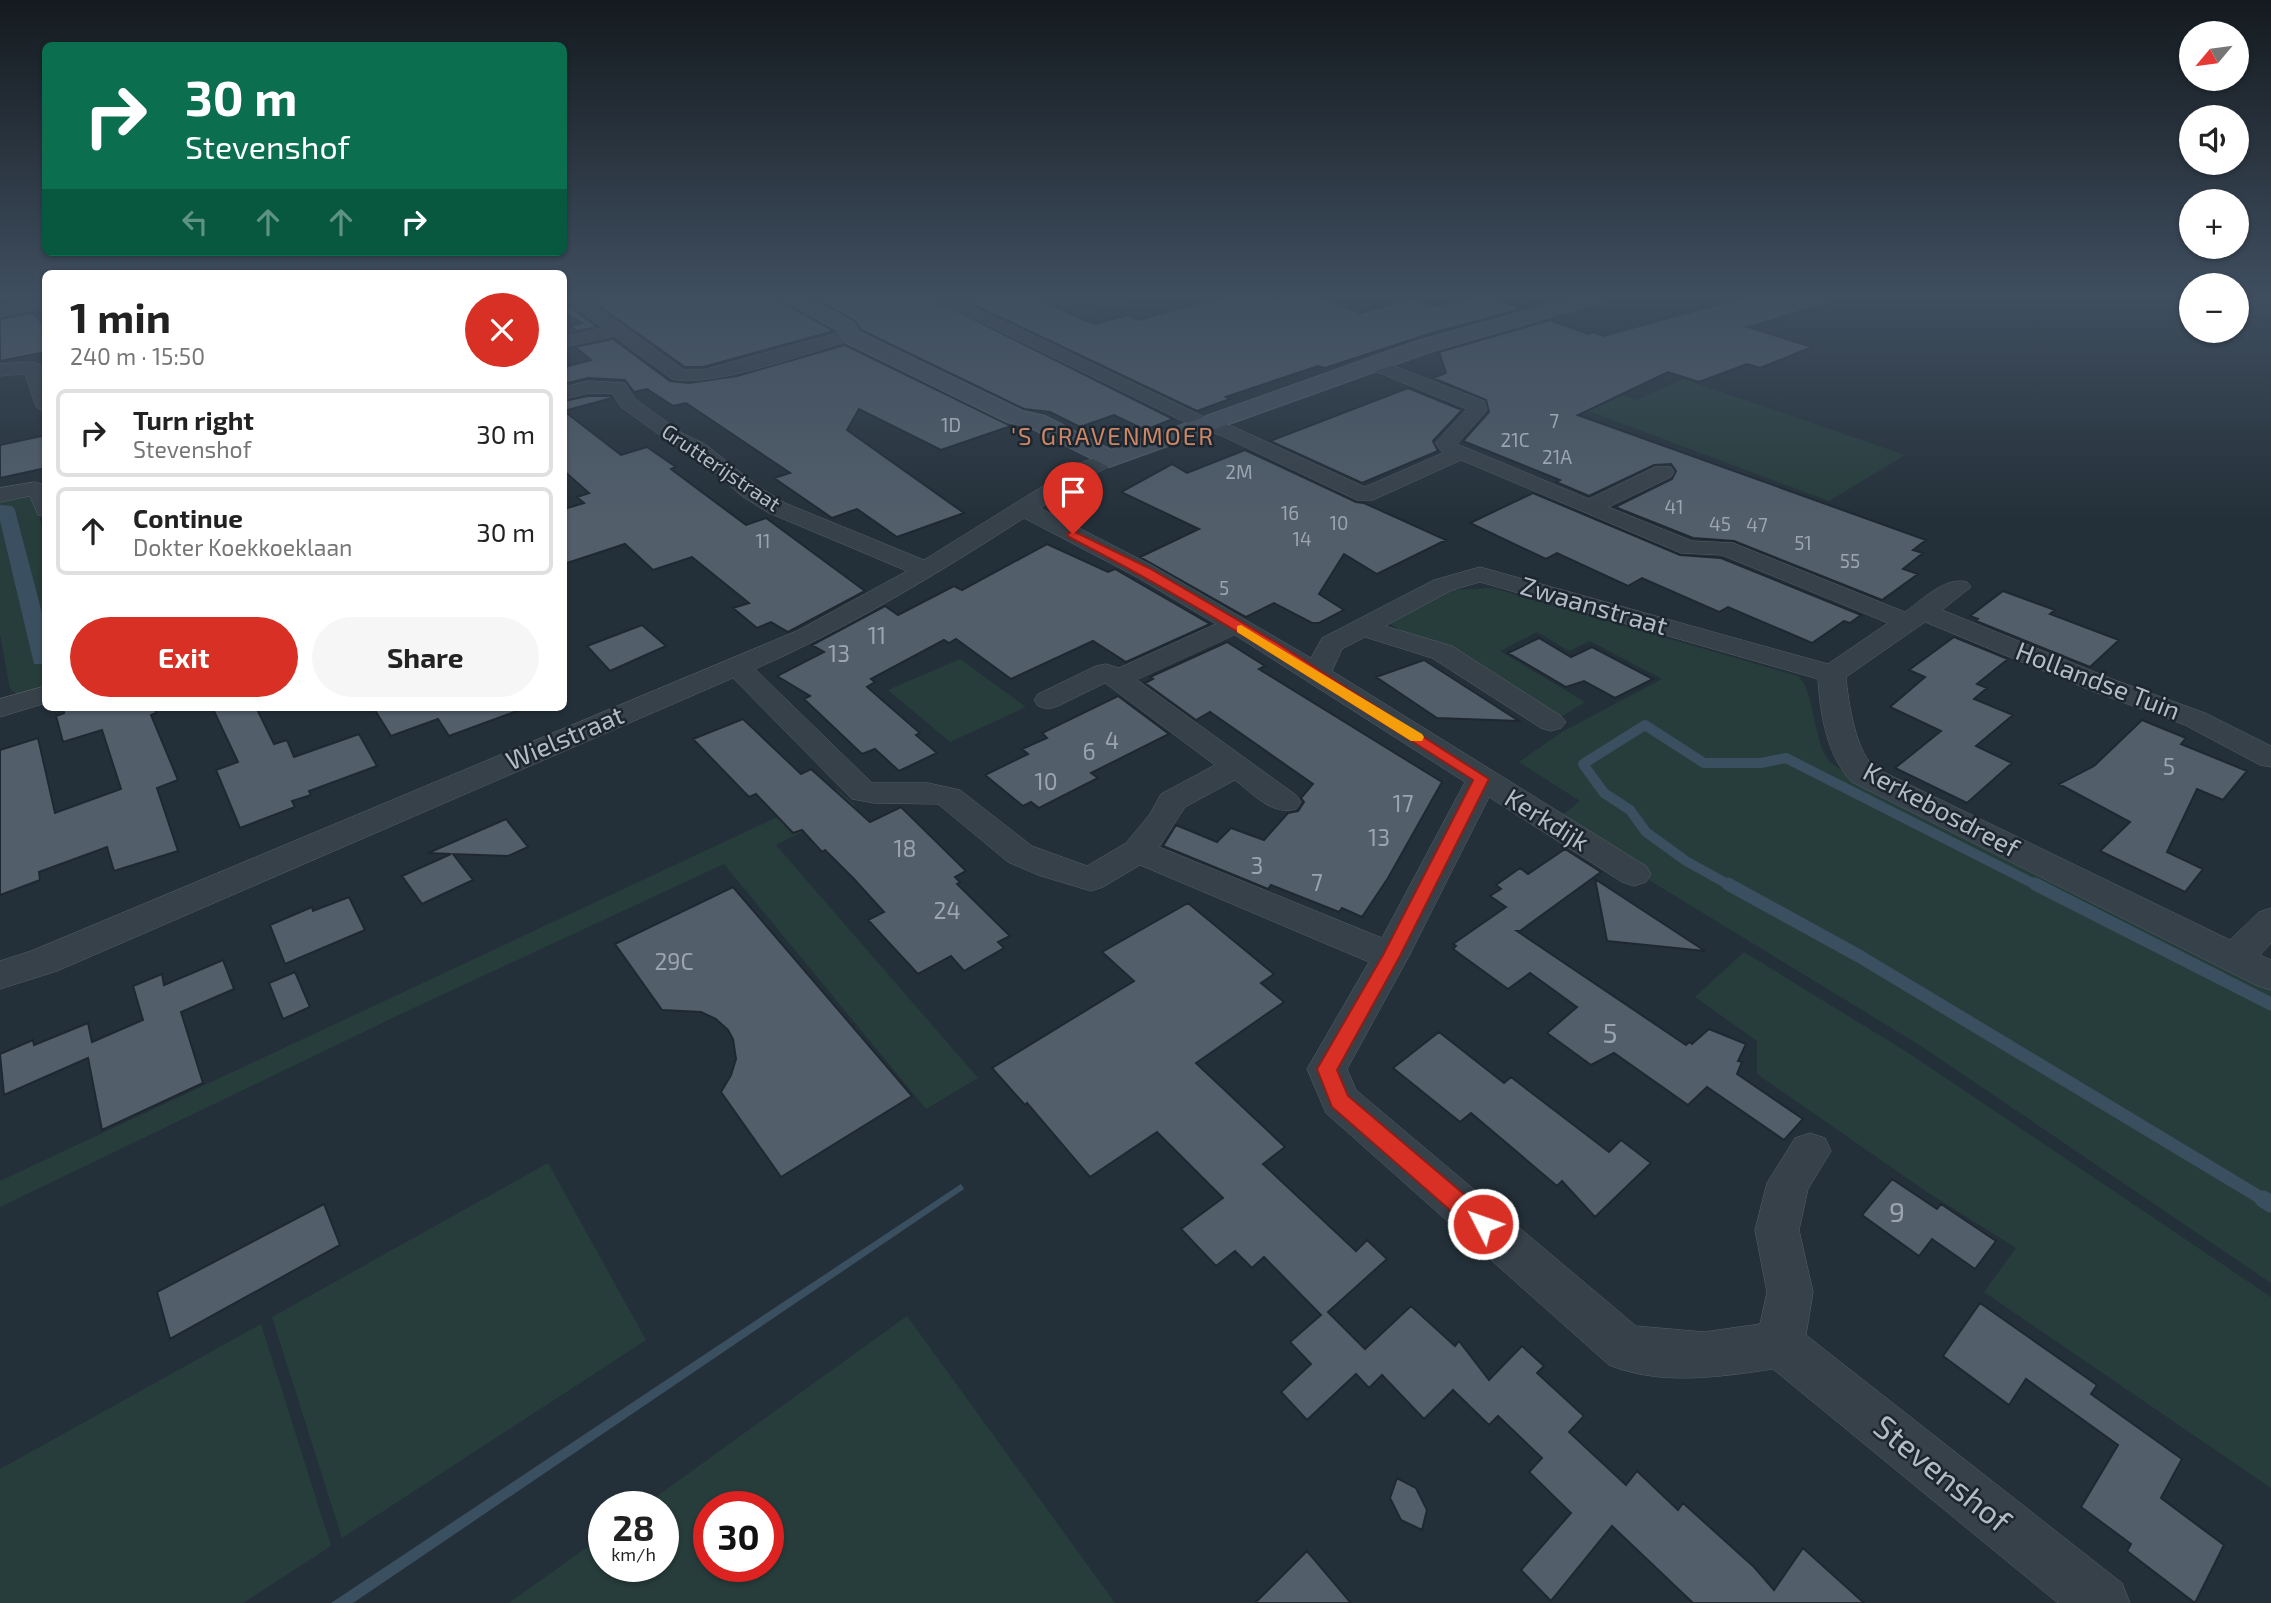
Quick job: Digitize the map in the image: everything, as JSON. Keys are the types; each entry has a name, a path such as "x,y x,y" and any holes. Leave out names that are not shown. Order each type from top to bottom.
{"street":[{"path":"33,370 42,396"},
{"path":"567,392 634,380 667,370"},
{"path":"671,370 679,375 704,376 726,370"},
{"path":"920,370 1016,417 1036,421 1109,458 1357,370"},
{"path":"1091,370 1204,424 1257,445 1365,495 1460,453"},
{"path":"1388,370 1478,405 1477,410 1445,443 1460,453 1689,548 1724,548 1914,616"},
{"name":"Grutterijstraat","path":"634,380 628,403 675,437 698,448 751,492 777,508 926,570"},
{"name":"Wielstraat","path":"0,975 44,961 663,695 738,667 808,636 926,570 1026,510 1088,468 1109,458"},
{"path":"1589,507 1663,472"},
{"path":"0,495 35,489 39,490 42,499"},
{"name":"Kerkdijk","path":"1026,510 1144,571 1272,646 1634,874"},
{"name":"Zwaanstraat","path":"1272,646 1331,644 1443,585 1480,574 1832,674"},
{"path":"1832,674 1958,587"},
{"name":"Hollandse Tuin","path":"1914,616 2195,719 2271,758"},
{"path":"1117,679 1235,625"},
{"path":"1364,628 1442,652 1551,722"},
{"path":"1316,676 1331,644"},
{"path":"738,667 863,792 913,791 951,797 1013,850 1031,860 1091,879 1138,851 1164,818 1172,801 1237,766"},
{"path":"1048,700 1106,672 1285,802"},
{"name":"Kerkebosdreef","path":"1832,674 1832,691 1852,762 1862,774 2271,976"},
{"path":"0,707 42,695"},
{"path":"1482,779 1391,956 1327,1069 1340,1101 1626,1348 1704,1356 1780,1345 1790,1292 1777,1230 1788,1183 1810,1152"},
{"path":"1138,851 1391,956"},
{"path":"2235,958 2271,921"},
{"name":"Stevenshof","path":"1780,1345 2102,1603"}],"green space":[{"path":"1684,379 1905,455 1829,501 1554,398 1594,386 1636,400"},
{"path":"33,493 42,526 42,613 15,510 0,505 0,498"},
{"path":"0,521 34,663 42,664 42,688 19,695 10,689 0,634"},
{"path":"1493,588 1798,676 1811,702 1822,749 1837,767 1858,780 2271,985 2271,1283 1921,1046 1554,822 1580,801 1519,762 1562,732 1662,679 1590,641 1569,651 1537,632 1500,651 1585,702 1554,721 1387,622 1449,590"},
{"path":"960,659 1026,707 950,742 888,690"},
{"path":"837,789 855,805 776,845 978,1078 926,1109 724,864 405,1012 0,1207 0,1181"},
{"path":"1744,952 1910,1054 2271,1297 2271,1488 1984,1292 2016,1248 1927,1192 1757,1074 1757,1041 1695,997"},
{"path":"548,1163 646,1340 342,1538 272,1317"},
{"path":"907,1316 1115,1603 509,1603 588,1546 588,1582 679,1582 679,1491 664,1491"},
{"path":"261,1324 331,1546 243,1603 0,1603 0,1469"}],"water":[{"path":"0,505 12,506 42,613 42,664 34,664 0,521"},
{"path":"961,1184 964,1189 353,1603 331,1603"}],"building":[{"path":"567,370 655,370 670,381 689,383 759,370 896,370 1011,426 941,450 859,409 847,430 964,513 897,537 857,509 832,518 774,478 790,473 686,403 673,406 647,389 634,392 625,380 588,378 567,383"},
{"path":"943,370 1075,370 1173,419 1145,430 1114,415 1080,427 1050,412 1024,409"},
{"path":"1111,370 1307,370 1226,397 1230,399 1197,411"},
{"path":"1445,370 1732,370 1699,382 1668,372 1578,415 1926,540 1913,550 1923,553 1903,569 1918,574 1882,600 1734,541 1693,538 1615,507 1672,479 1676,471 1671,464 1654,465 1589,496 1556,482 1560,480 1463,441 1489,412 1486,400 1433,378 1446,373"},
{"path":"1408,388 1462,410 1433,441 1438,451 1362,483 1270,441"},
{"path":"588,396 612,398 567,410 567,400"},
{"path":"567,413 621,455 647,447 676,467 671,469 746,525 766,518 865,591 788,632 771,622 757,628 733,608 749,603 692,557 653,570 625,544 567,563 567,508 584,503 577,497 589,493 567,474"},
{"path":"42,436 42,469 0,478 0,445"},
{"path":"1245,450 1446,540 1377,574 1344,554 1319,594 1344,610 1319,623 1312,623 1274,603 1246,617 1140,557 1199,529 1121,492 1172,464 1187,473"},
{"path":"1533,493 1680,555 1721,558 1861,615 1850,623 1844,621 1812,643 1728,607 1719,612 1642,578 1628,586 1557,553 1546,559 1470,523"},
{"path":"1047,544 1108,572 1115,569 1210,624 1126,662 1093,641 1011,679 956,639 949,643 944,640 871,679 875,682 867,687 920,733 916,735 937,753 899,771 875,749 862,754 804,699 810,696 777,676 824,652 812,645 885,606 898,615 954,586 962,590"},
{"path":"2003,591 2055,610 2050,614 2119,640 2090,667 1976,621 1978,619 1970,616"},
{"path":"642,625 666,646 610,671 587,646"},
{"path":"1954,637 2008,659 1977,684 1987,688 1974,699 2013,715 1976,746 2012,763 1967,803 1895,768 1941,731 1890,707 1925,677 1909,670"},
{"path":"1539,638 1571,657 1592,647 1653,679 1615,698 1584,681 1566,687 1508,653"},
{"path":"1227,642 1265,666 1259,669 1442,782 1388,878 1362,917 1342,908 1339,912 1271,885 1268,889 1163,846 1176,825 1217,842 1231,828 1264,840 1288,813 1298,811 1304,802 1301,798 1313,784 1210,712 1196,720 1145,683 1153,679 1150,677"},
{"path":"1424,660 1519,721 1437,718 1376,677"},
{"path":"1118,696 1169,734 1091,773 1098,778 1039,808 1031,802 1023,806 985,775 1028,754 1022,749 1047,738 1042,733"},
{"path":"156,711 151,715 178,780 157,788 178,851 114,871 107,847 39,872 40,880 0,895 0,750 38,738 55,813 121,789 102,730 63,742 56,716 64,713"},
{"path":"214,711 258,711 274,744 287,740 294,757 359,734 377,766 309,791 311,795 292,801 295,807 240,828 216,770 238,762"},
{"path":"375,711 517,711 449,736 438,719 391,736"},
{"path":"743,719 801,774 811,769 870,822 901,807 966,871 955,877 960,882 957,884 1010,936 998,942 1004,948 964,971 951,956 918,974 868,920 884,912 854,879 825,850 822,852 802,830 793,833 756,794 749,797 693,739"},
{"path":"2142,720 2186,738 2181,744 2247,771 2223,800 2197,789 2167,852 2203,869 2185,892 2100,851 2130,822 2059,784 2094,766"},
{"path":"506,819 528,847 508,856 453,854 473,880 422,904 402,876 451,854 428,853"},
{"path":"1565,849 1601,872 1517,931 1686,1045 1689,1042 1692,1044 1709,1029 1746,1044 1738,1061 1742,1062 1737,1074 1803,1119 1784,1140 1707,1087 1688,1105 1614,1053 1591,1065 1547,1033 1577,1007 1530,973 1508,989 1453,949 1456,946 1453,944 1506,907 1490,896 1501,889 1496,885 1520,868 1528,874"},
{"path":"1595,879 1705,951 1607,941"},
{"path":"733,887 912,1096 781,1177 721,1092 736,1059 733,1039 728,1030 716,1019 701,1012 662,1010 615,944"},
{"path":"349,897 365,930 285,964 270,925 312,907 313,911"},
{"path":"1188,903 1274,974 1261,983 1284,1002 1196,1063 1285,1147 1263,1164 1356,1251 1367,1240 1387,1259 1328,1312 1365,1349 1411,1306 1455,1346 1459,1341 1489,1380 1522,1346 1544,1366 1537,1373 1584,1416 1569,1432 1626,1485 1637,1471 1678,1510 1683,1503 1754,1567 1774,1590 1803,1548 1864,1603 1693,1603 1612,1526 1551,1601 1521,1570 1571,1513 1529,1472 1542,1458 1498,1416 1489,1425 1453,1390 1424,1419 1382,1375 1369,1388 1356,1374 1307,1420 1281,1392 1311,1364 1290,1342 1321,1315 1264,1257 1252,1268 1235,1251 1216,1266 1181,1229 1223,1198 1157,1132 1090,1177 1027,1103 1025,1105 992,1068 1134,981 1102,952"},
{"path":"223,960 234,989 181,1012 203,1083 102,1130 88,1058 4,1095 0,1054 33,1040 34,1045 88,1023 92,1042 143,1020 133,986 162,974 164,985"},
{"path":"295,972 310,1007 283,1019 269,983"},
{"path":"1439,1032 1504,1083 1511,1077 1609,1152 1621,1140 1651,1163 1595,1217 1562,1181 1557,1186 1471,1113 1460,1122 1393,1068"},
{"path":"1892,1179 1937,1209 1941,1204 1996,1241 1975,1269 1932,1239 1919,1256 1862,1215"},
{"path":"324,1204 340,1245 170,1339 157,1292"},
{"path":"1980,1303 2097,1385 2091,1394 2182,1459 2161,1498 2224,1545 2195,1603 2127,1551 2131,1544 2081,1507 2118,1445 2026,1379 2009,1405 1943,1356"},
{"path":"1397,1478 1416,1488 1427,1510 1422,1530 1401,1520 1390,1498"},
{"path":"1307,1551 1351,1603 1255,1603"}],"waterway":[{"path":"1731,886 1686,861 1646,832 1630,810 1604,793 1583,764 1645,725 1704,763 1761,763 1786,758 2038,886"},
{"path":"1728,884 1859,956 2266,1201"},
{"path":"2035,884 2271,1004"},
{"path":"2263,1199 2271,1204"}],"slow traffic":[{"path":"1241,629 1416,737"}],"district":[{"name":"'S GRAVENMOER","path":"1113,437"}],"route":[{"path":"1073,534 1144,571 1272,646 1482,779 1391,956 1327,1069 1340,1101 1483,1224"}]}
